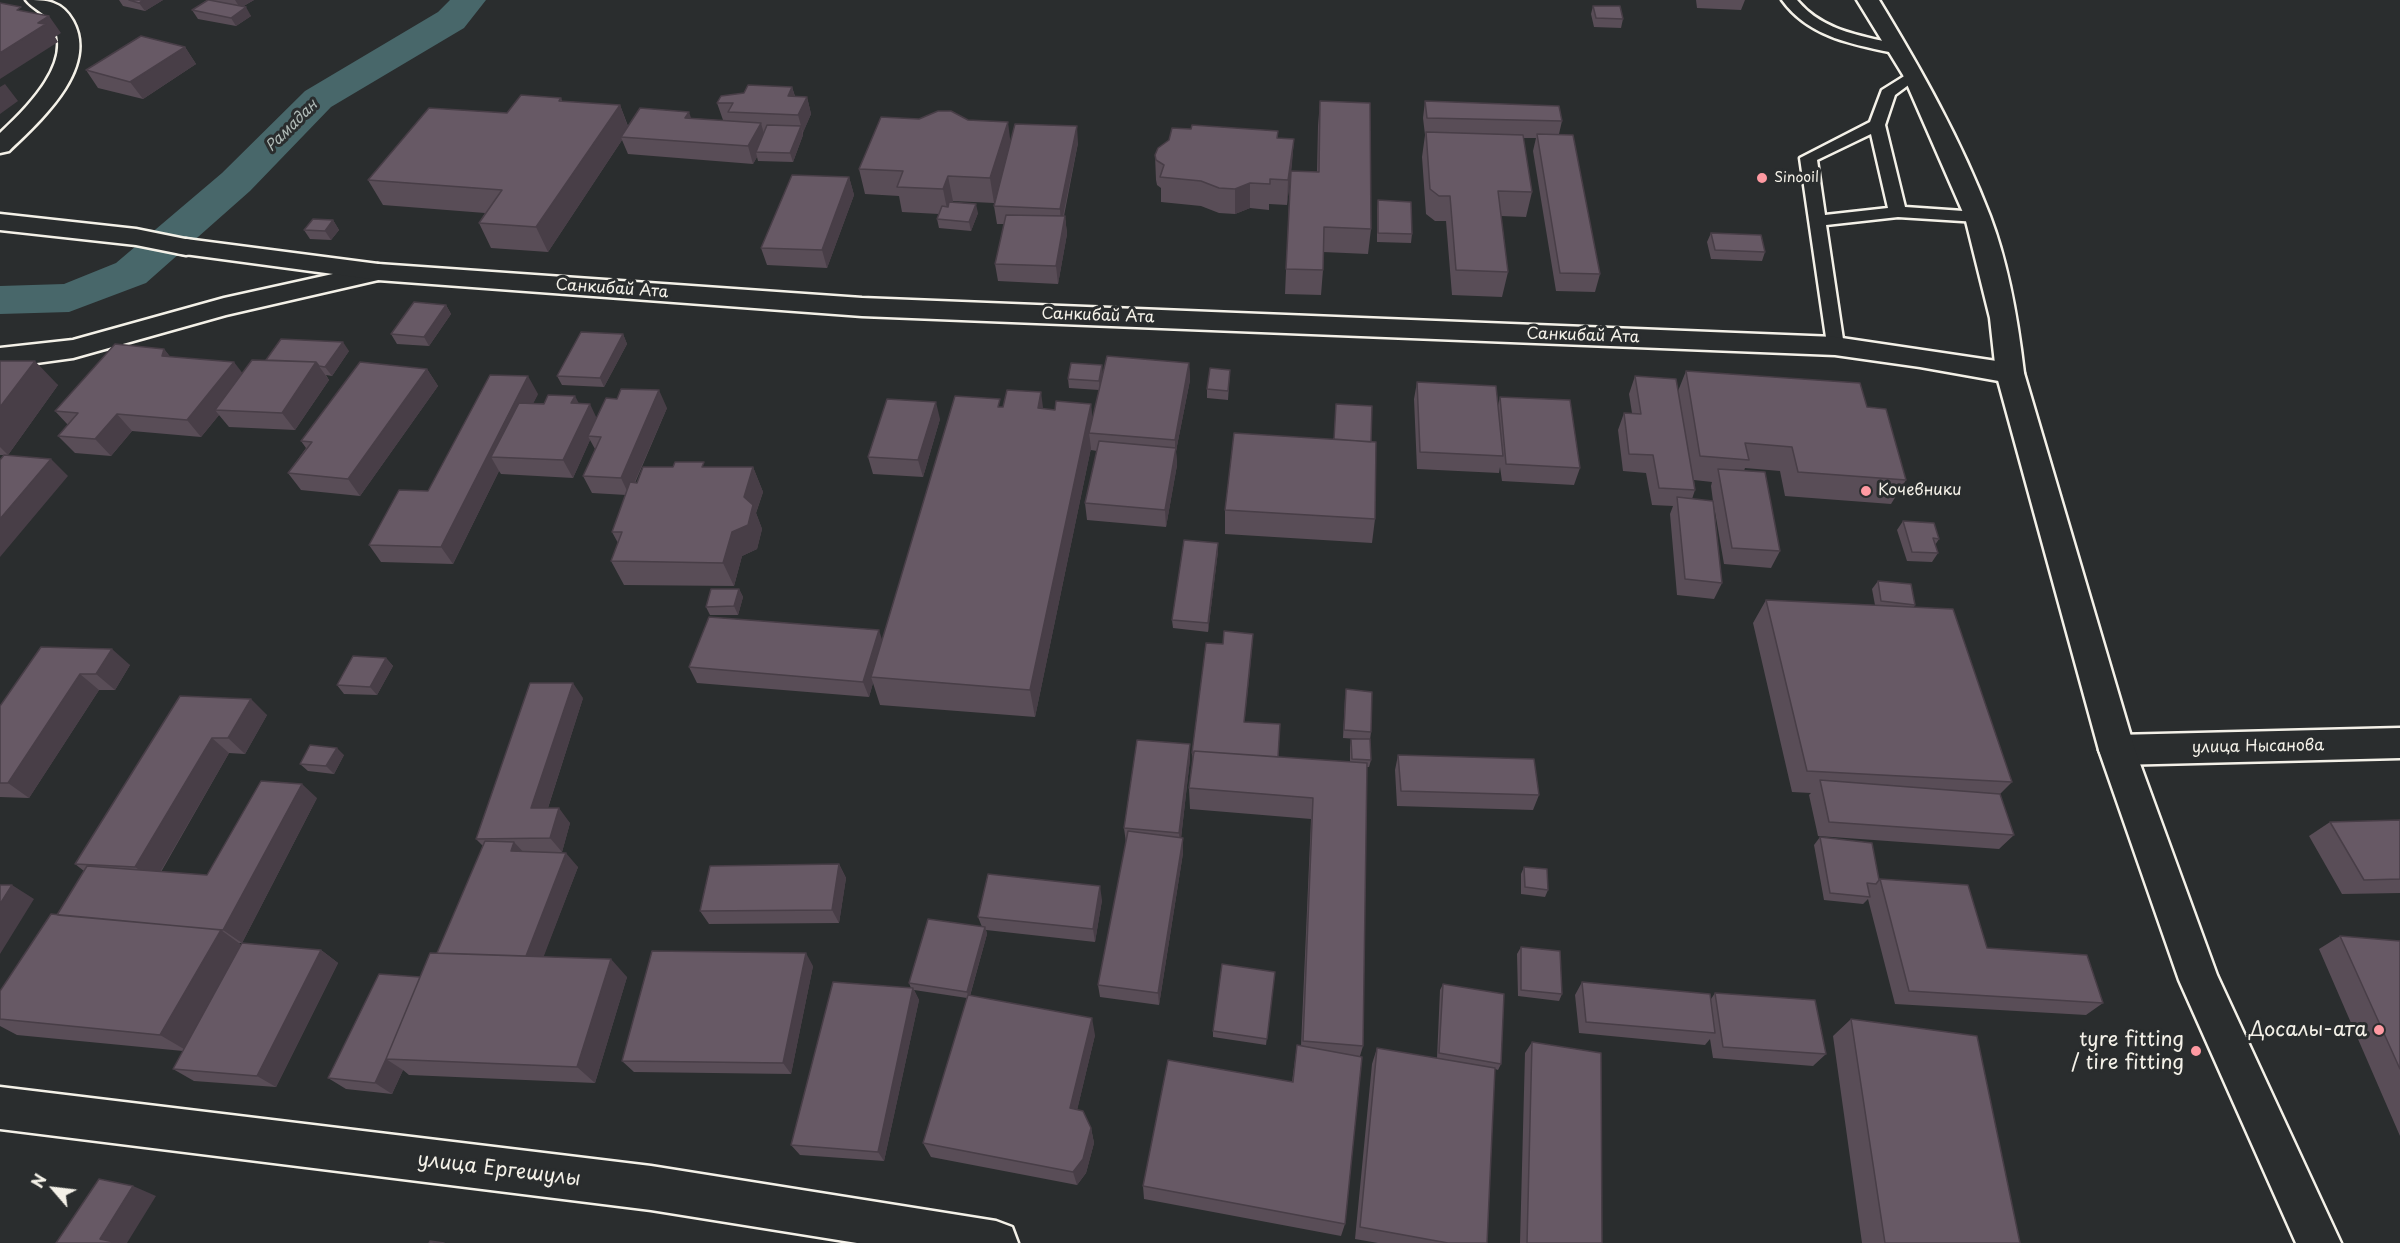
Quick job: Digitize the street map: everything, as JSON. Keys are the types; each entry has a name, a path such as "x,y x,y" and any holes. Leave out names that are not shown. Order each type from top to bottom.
{"street":[{"path":"0,146 44,101 71,53 67,24 55,9 37,0"},
{"path":"1868,0 1914,75 1978,217 2004,318 2010,373 2117,750 2199,980 2319,1243"},
{"name":"Санкибай Ата","path":"0,222 136,237 378,272 862,307 1835,346 1920,357 2010,373"},
{"path":"0,358 73,349 224,307 378,272"},
{"name":"улица Нысанова","path":"2117,750 2400,743"},
{"name":"улица Ергешулы","path":"0,1108 651,1188 996,1243"}],"lane":[{"path":"1789,0 1796,11 1815,23 1848,37 1899,49"},
{"path":"1898,212 1877,124 1888,93 1914,75"},
{"path":"1835,346 1808,158 1877,124"},
{"path":"1818,221 1898,212 1978,217"}],"building":[{"path":"208,0 246,7 231,18 192,10"},
{"path":"0,3 21,7 17,10 49,16 38,23 46,24 0,53"},
{"path":"1593,6 1620,6 1623,19 1596,18"},
{"path":"141,36 185,47 130,82 86,70"},
{"path":"748,85 792,87 788,96 807,97 798,115 728,112 733,103 717,103 721,96 744,93"},
{"path":"521,95 561,98 559,101 620,105 536,227 479,223 502,190 368,180 429,108 507,113"},
{"path":"1320,101 1370,103 1371,229 1324,227 1323,270 1286,269 1291,171 1319,172"},
{"path":"1425,101 1559,106 1562,121 1427,118"},
{"path":"640,108 689,112 685,118 761,123 748,146 621,137"},
{"path":"938,111 951,111 968,120 1008,122 990,178 948,176 943,189 897,187 903,171 859,169 881,117 919,119"},
{"path":"1015,124 1077,126 1060,209 994,206"},
{"path":"767,125 801,126 790,153 756,152"},
{"path":"1192,125 1278,131 1277,138 1294,139 1288,180 1270,179 1270,184 1250,183 1235,189 1219,188 1201,181 1160,177 1164,165 1156,160 1155,155 1158,148 1169,140 1172,128 1191,129"},
{"path":"1426,132 1523,135 1532,192 1498,191 1508,272 1456,270 1450,196 1439,196 1430,189"},
{"path":"1537,134 1573,135 1600,274 1560,273"},
{"path":"792,175 849,177 822,250 761,248"},
{"path":"1378,200 1411,202 1412,234 1378,233"},
{"path":"949,202 976,204 969,222 937,219 942,206 948,207"},
{"path":"1006,215 1065,216 1056,266 995,264"},
{"path":"313,219 333,220 325,231 304,230"},
{"path":"1711,233 1761,235 1765,252 1715,250"},
{"path":"414,302 446,305 424,337 391,334"},
{"path":"581,332 623,334 600,378 557,376"},
{"path":"281,339 343,342 325,367 319,366 316,362 266,360"},
{"path":"115,344 164,349 162,356 234,362 187,420 117,414 95,439 58,436 78,413 55,411"},
{"path":"1107,356 1189,363 1175,440 1089,433"},
{"path":"252,360 316,362 282,413 215,410"},
{"path":"0,361 35,361 0,407"},
{"path":"360,362 427,369 348,479 288,473 312,442 301,441"},
{"path":"1071,363 1102,365 1099,381 1068,379"},
{"path":"1210,368 1230,370 1228,391 1207,389"},
{"path":"1686,371 1860,383 1867,407 1886,409 1906,480 1798,472 1792,447 1745,443 1749,460 1700,456"},
{"path":"490,375 528,376 441,547 369,545 399,490 428,491"},
{"path":"1635,376 1676,379 1695,490 1659,488 1653,455 1629,454 1624,413 1641,414"},
{"path":"1417,382 1496,386 1503,456 1420,452"},
{"path":"621,389 659,390 621,478 583,476 601,437 588,436 606,398 617,399"},
{"path":"1007,390 1041,392 1038,408 1055,410 1056,401 1091,404 1030,690 871,677 955,396 1000,399 998,407 1003,407"},
{"path":"548,395 575,396 571,403 590,404 563,460 491,457 519,403 544,404"},
{"path":"1500,397 1570,400 1580,468 1506,464"},
{"path":"887,399 936,402 918,460 868,457"},
{"path":"1336,404 1372,406 1371,442 1334,439"},
{"path":"1234,433 1376,442 1375,519 1225,510"},
{"path":"1099,441 1176,448 1165,510 1085,503"},
{"path":"4,455 51,459 0,519 0,460"},
{"path":"675,462 704,462 702,467 753,467 744,497 753,505 748,525 732,532 723,563 611,561 622,532 612,532 630,482 637,483 643,467 673,467"},
{"path":"1718,469 1765,472 1780,551 1732,548"},
{"path":"1677,497 1713,501 1722,583 1685,579"},
{"path":"1903,521 1934,523 1939,539 1933,538 1938,553 1912,552"},
{"path":"1184,540 1218,543 1208,623 1172,620"},
{"path":"1878,581 1911,584 1915,605 1881,601"},
{"path":"711,589 739,589 734,606 706,607"},
{"path":"1766,600 1953,609 2012,782 1807,771"},
{"path":"709,617 879,630 863,682 689,667"},
{"path":"1224,631 1253,634 1244,722 1280,724 1278,757 1194,751 1192,753 1206,643 1223,644"},
{"path":"41,647 112,649 96,674 80,674 8,783 0,783 0,706"},
{"path":"353,656 386,658 370,687 337,685"},
{"path":"530,683 573,683 531,808 559,808 550,838 476,839"},
{"path":"1346,689 1372,692 1371,732 1344,730"},
{"path":"180,696 251,699 228,738 212,738 135,867 75,864"},
{"path":"1351,739 1370,739 1371,760 1352,759"},
{"path":"1137,740 1190,744 1179,833 1124,828"},
{"path":"310,745 337,748 326,766 300,764"},
{"path":"1194,751 1367,763 1363,1046 1303,1041 1313,798 1189,788"},
{"path":"1398,755 1534,759 1539,795 1401,791"},
{"path":"1820,780 2000,794 2014,835 1829,822"},
{"path":"261,781 302,784 223,930 57,915 87,866 207,875"},
{"path":"2400,820 2400,879 2364,880 2330,822"},
{"path":"1128,831 1183,838 1158,993 1098,985"},
{"path":"1820,837 1872,843 1879,880 1876,884 1867,883 1870,897 1830,893"},
{"path":"485,841 514,842 511,851 566,853 526,956 437,953"},
{"path":"839,864 832,910 700,911 710,866"},
{"path":"1524,867 1547,869 1548,890 1525,887"},
{"path":"988,874 1100,886 1093,929 978,917"},
{"path":"1880,879 1968,885 1987,948 2087,955 2103,1003 1909,991"},
{"path":"0,885 12,885 0,904"},
{"path":"51,914 221,930 160,1035 0,1019 0,991"},
{"path":"928,919 985,927 967,992 909,983"},
{"path":"2340,936 2400,941 2400,1069"},
{"path":"242,943 321,950 257,1076 173,1069"},
{"path":"1521,947 1560,951 1562,994 1521,990"},
{"path":"652,951 806,953 783,1063 622,1061"},
{"path":"430,953 611,959 577,1067 386,1059"},
{"path":"1222,964 1275,972 1267,1039 1213,1031"},
{"path":"379,974 420,977 375,1083 328,1078"},
{"path":"833,982 913,988 878,1152 791,1145"},
{"path":"1582,982 1710,994 1715,1033 1586,1022"},
{"path":"1443,984 1504,994 1501,1064 1439,1053"},
{"path":"1715,993 1815,1000 1826,1054 1723,1047"},
{"path":"968,995 1092,1018 1070,1108 1083,1111 1091,1128 1083,1159 1073,1172 923,1143"},
{"path":"1851,1019 1977,1036 2020,1243 1885,1243"},
{"path":"1532,1042 1601,1053 1602,1243 1527,1243"},
{"path":"1297,1045 1362,1057 1345,1224 1143,1186 1168,1060 1293,1082"},
{"path":"1377,1048 1495,1068 1487,1243 1448,1243 1360,1227"},
{"path":"99,1179 133,1186 100,1239 118,1243 56,1243"}],"waterway":[{"name":"Рамадан","path":"0,300 69,298 131,273 236,182 318,99 451,20 469,0"}],"place":[{"name":"Sinooil","path":"1762,178"},
{"name":"Кочевники","path":"1866,491"},
{"name":"Досалы-ата","path":"2379,1030"},
{"name":"tyre fitting / tire fitting","path":"2196,1051"}]}
